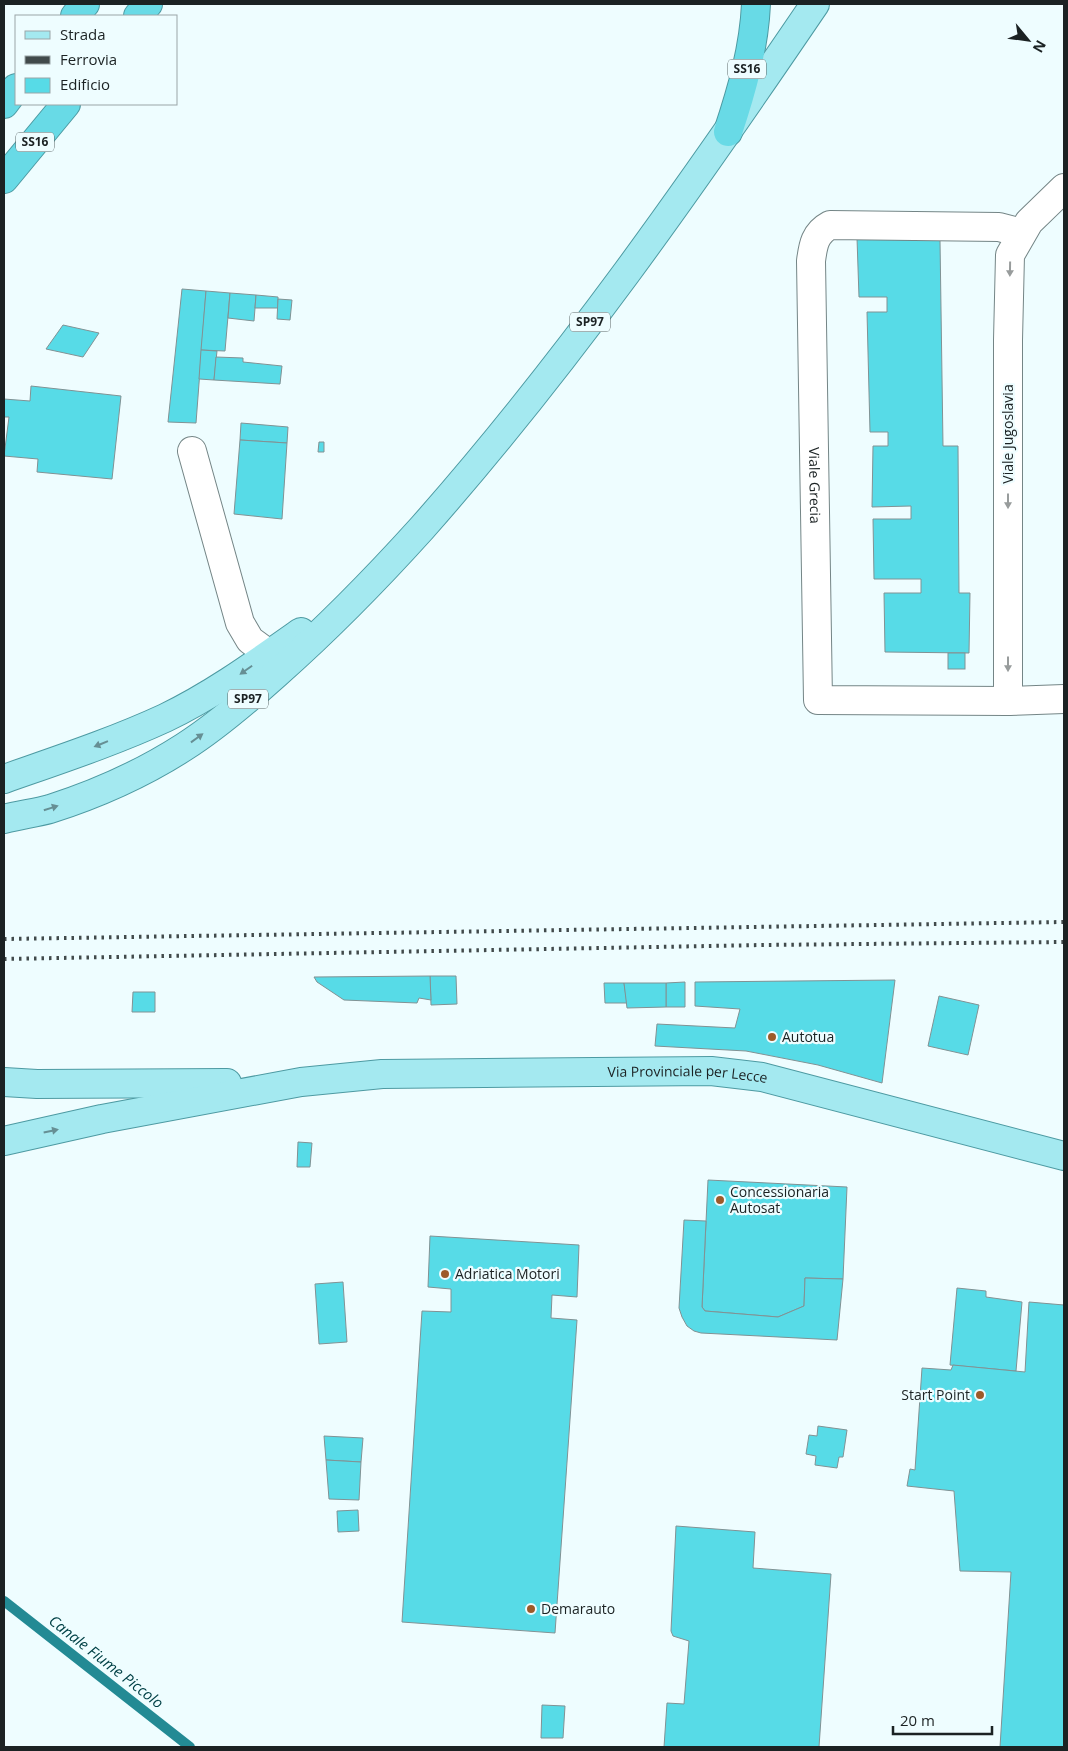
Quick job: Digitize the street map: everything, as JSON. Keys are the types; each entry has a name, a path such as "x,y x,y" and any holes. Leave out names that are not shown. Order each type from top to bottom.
{"highway":[{"path":"76,15 85,4"},
{"path":"139,15 148,4"},
{"name":"SS16","path":"728,132 742,90 755,23 756,4"},
{"path":"4,104 15,89"},
{"name":"SS16","path":"4,180 65,105"}],"main road":[{"name":"SP97","path":"4,819 47,810 103,790 147,769 193,741 236,710 335,620 388,566 443,504 535,394 601,308 728,132 815,4"},
{"name":"SP97","path":"4,779 98,745 166,717 233,679 306,629 443,504"},
{"name":"Via Provinciale per Lecce","path":"301,1082 382,1074 711,1071 762,1077 1064,1156"},
{"path":"4,1082 37,1084 301,1082"},
{"path":"4,1141 102,1119 301,1082"}],"street":[{"name":"Viale Jugoslavia","path":"1008,701 1008,340 1010,255 1029,222 1064,188"},
{"name":"Viale Grecia","path":"1022,233 999,227 830,225 822,229 813,245 811,262 818,700 1064,700"},
{"path":"192,451 240,623 250,640 269,654"}],"building":[{"path":"857,238 940,240 943,446 958,446 959,593 970,593 969,653 885,652 884,593 921,593 921,579 874,579 873,519 911,519 911,506 872,507 873,446 888,446 888,432 870,432 867,312 887,312 887,297 859,297"},
{"path":"182,289 206,291 196,423 168,422"},
{"path":"206,291 230,293 225,351 201,350"},
{"path":"230,293 256,295 254,321 228,318"},
{"path":"256,295 278,297 278,308 255,308"},
{"path":"278,299 292,300 290,320 277,319"},
{"path":"63,325 99,333 83,357 46,349"},
{"path":"201,350 217,351 214,380 199,379"},
{"path":"216,357 243,358 243,362 282,366 280,384 214,380"},
{"path":"31,386 121,396 112,479 37,472 38,459 4,456 9,417 4,417 4,399 30,401"},
{"path":"241,423 288,427 287,443 240,440"},
{"path":"240,440 287,443 282,519 234,514"},
{"path":"319,442 324,442 324,452 318,452"},
{"path":"948,653 965,653 965,669 948,669"},
{"path":"430,976 456,976 457,1004 431,1005"},
{"path":"430,976 431,1000 419,998 417,1003 344,1000 317,982 314,977"},
{"name":"Autotua","path":"895,980 882,1083 818,1065 746,1051 655,1046 657,1024 735,1028 740,1009 695,1006 695,982"},
{"path":"685,982 685,1007 666,1007 666,983"},
{"path":"604,983 624,983 627,1003 605,1003"},
{"path":"624,983 666,983 666,1007 627,1008"},
{"path":"133,992 155,992 155,1012 132,1012"},
{"path":"939,996 979,1005 968,1055 928,1046"},
{"path":"298,1142 312,1143 310,1167 297,1167"},
{"path":"708,1180 847,1187 843,1279 805,1278 804,1306 778,1317 705,1311 702,1307"},
{"path":"684,1220 706,1221 702,1307 705,1311 778,1317 804,1306 805,1278 843,1279 837,1340 701,1333 687,1326 679,1308"},
{"path":"430,1236 579,1245 577,1297 552,1295 551,1318 577,1320 555,1633 402,1622 422,1311 451,1312 451,1289 428,1287"},
{"path":"343,1282 347,1342 319,1344 315,1284"},
{"path":"957,1288 986,1291 986,1297 1022,1302 1016,1371 950,1365"},
{"path":"1029,1302 1064,1305 1064,1747 1000,1747 1011,1572 960,1571 954,1491 907,1486 910,1469 915,1470 922,1368 951,1370 953,1365 1025,1372"},
{"path":"818,1426 847,1430 843,1457 839,1457 837,1468 815,1465 816,1456 806,1454 809,1435 817,1436"},
{"path":"324,1436 363,1438 361,1462 326,1460"},
{"path":"326,1460 361,1462 359,1500 329,1499"},
{"path":"358,1510 359,1531 338,1532 337,1511"},
{"path":"676,1526 755,1532 753,1568 831,1574 819,1747 664,1747 667,1703 684,1704 689,1641 673,1636 671,1631"},
{"path":"542,1705 565,1706 563,1738 541,1738"}],"waterway":[{"name":"Canale Fiume Piccolo","path":"4,1601 190,1747"}],"railway":[{"path":"4,939 1064,922"},
{"path":"4,959 763,945 1064,942"}],"place":[{"name":"Autotua","path":"772,1037"},
{"name":"Concessionaria Autosat","path":"720,1200"},
{"name":"Adriatica Motori","path":"445,1274"},
{"name":"Start Point","path":"980,1395"},
{"name":"Demarauto","path":"531,1609"}]}
